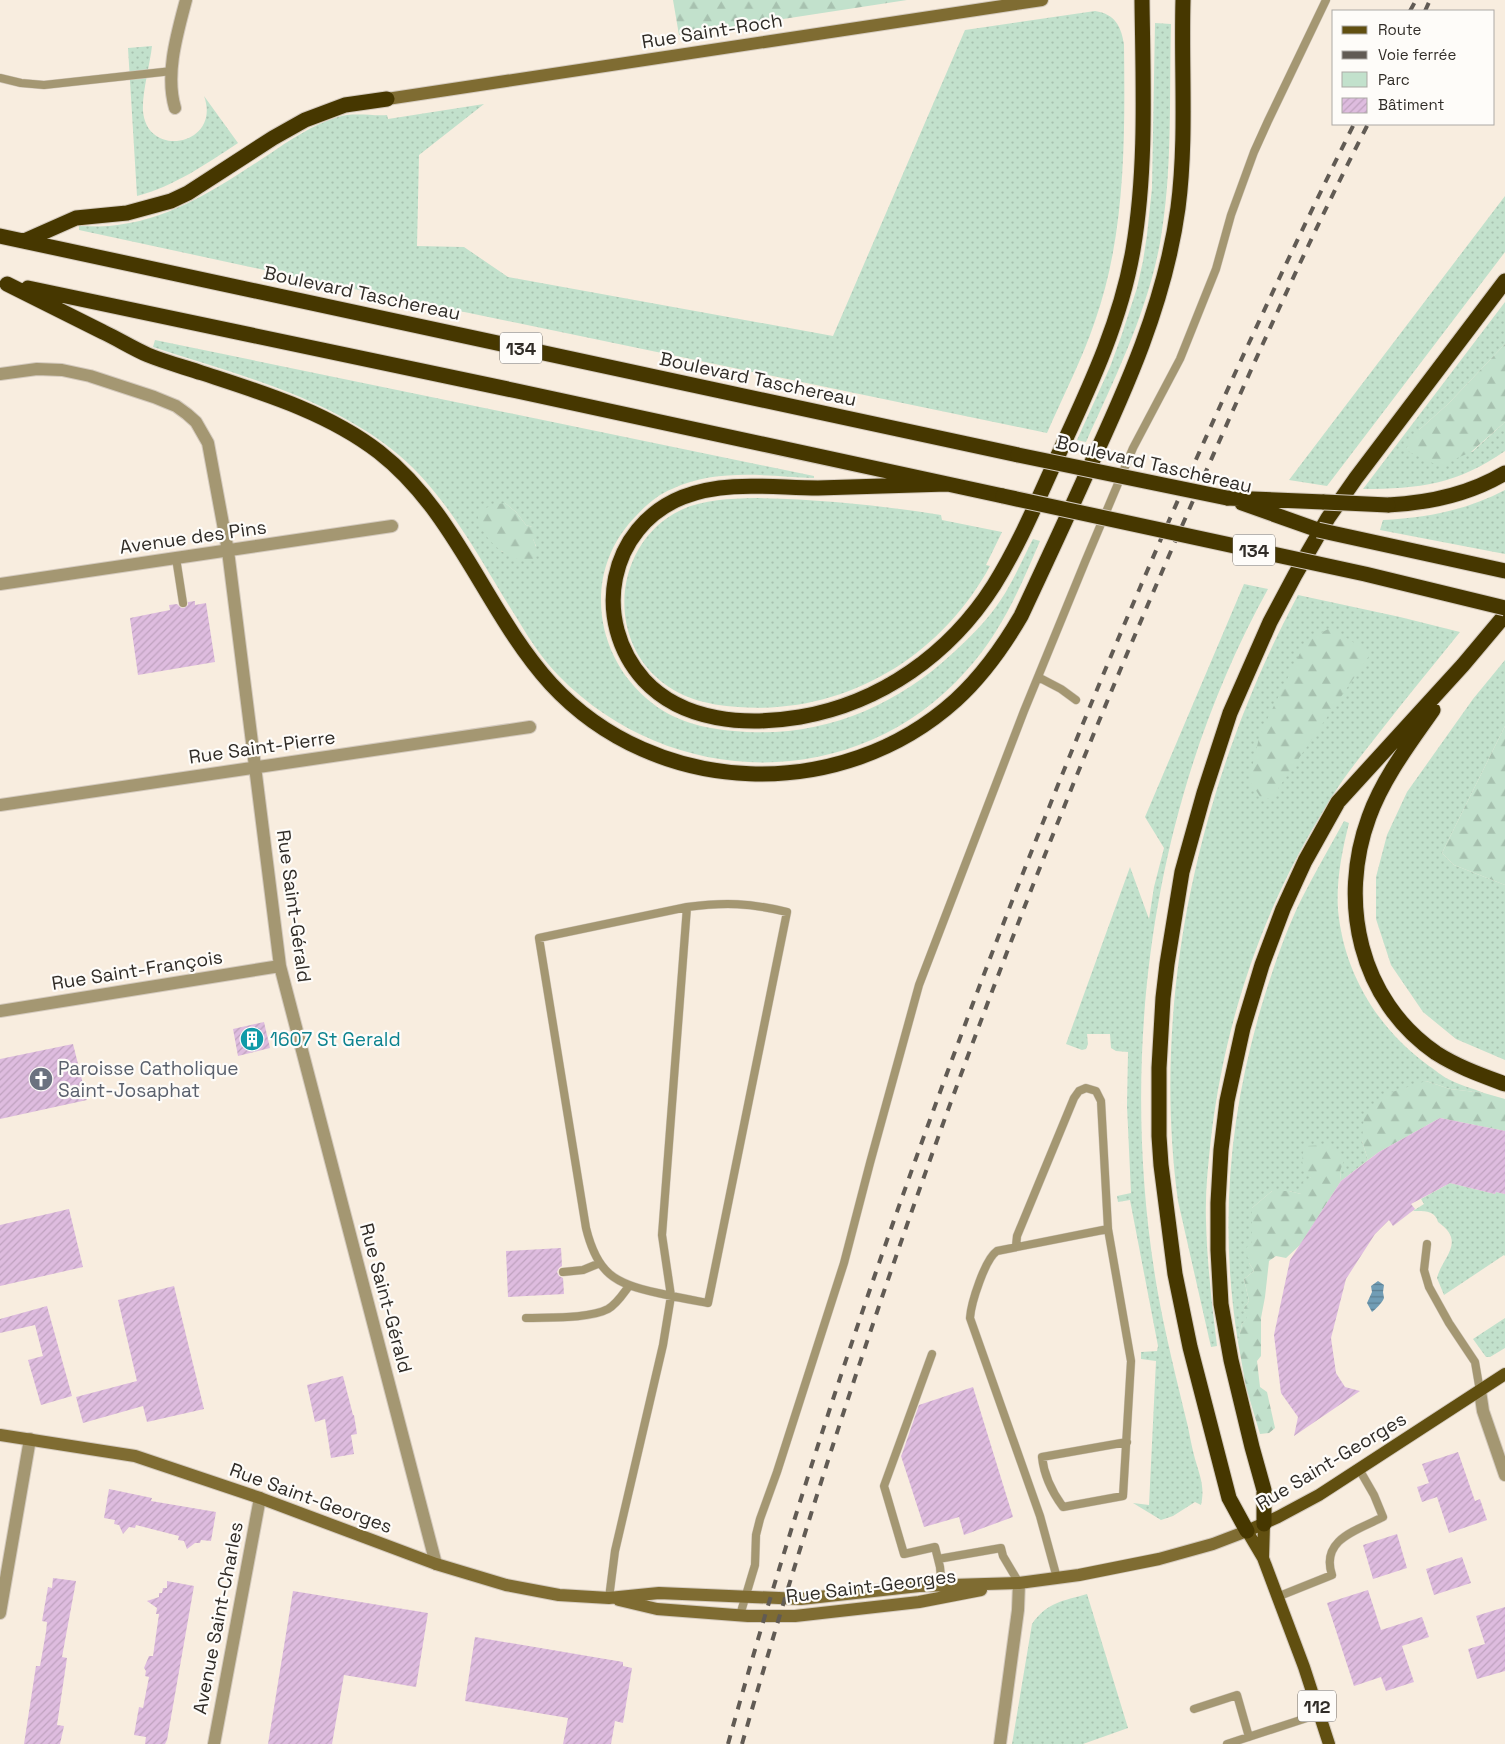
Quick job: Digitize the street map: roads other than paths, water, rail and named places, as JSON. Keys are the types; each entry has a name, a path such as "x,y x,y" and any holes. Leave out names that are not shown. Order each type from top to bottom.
{"highway":[{"path":"947,484 814,488 736,487 700,492 679,499 659,510 642,525 620,559 614,587 613,606 617,630 623,649 645,681 661,695 679,706 698,714 718,718 744,721 771,720 819,713 843,706 874,693 899,680 923,663 949,641 965,624 994,585 1020,538 1086,396 1109,340 1120,306 1133,250 1141,178 1142,0"},
{"path":"4,283 148,355 220,378 310,412 345,430 381,454 413,484 440,516 514,634 541,671 576,707 610,730 658,755 711,770 747,774 778,774 794,773 828,766 880,749 915,730 945,709 980,675 999,651 1020,616 1098,452 1148,330 1162,287 1171,247 1182,167 1183,0"},
{"path":"24,241 76,218 127,213 171,201 188,193 273,138 305,120 345,105 387,99"},
{"name":"Boulevard Taschereau","path":"0,236 1018,455 1227,498 1318,530 1505,571"},
{"path":"1247,1531 1229,1498 1190,1347 1175,1274 1161,1165 1159,1068 1163,998 1169,948 1182,872 1201,801 1230,713 1270,622 1294,574 1328,518 1360,472 1505,281"},
{"name":"134","path":"4,283 527,393 1365,574 1505,608"},
{"path":"1227,498 1388,505 1417,503 1481,485 1505,473"},
{"path":"1264,1524 1264,1490 1236,1385 1225,1328 1219,1280 1218,1203 1221,1150 1227,1101 1237,1053 1256,983 1282,909 1305,861 1338,802 1463,665 1505,615"},
{"path":"1463,665 1391,772 1372,808 1360,841 1354,905 1359,936 1369,966 1382,995 1402,1022 1422,1042 1452,1062 1505,1084"}],"main road":[{"name":"Rue Saint-Georges","path":"1247,1531 1319,1495 1505,1374"},
{"path":"1263,1558 1264,1524"},
{"path":"1247,1531 1263,1558"},
{"name":"112","path":"1263,1558 1304,1667 1329,1744"}],"street":[{"path":"175,108 171,91 172,71 186,0"},
{"name":"Rue Saint-Roch","path":"387,99 1042,0"},
{"name":"Rue Saint-Gérald","path":"0,374 49,369 75,372 169,403 183,411 196,422 204,435 209,450 228,551 280,966 436,1564"},
{"name":"Avenue des Pins","path":"0,584 392,526"},
{"name":"Rue Saint-Pierre","path":"0,805 530,727"},
{"name":"Rue Saint-François","path":"0,1010 280,966"},
{"path":"1480,1391 1484,1410 1505,1475"},
{"name":"Rue Saint-Georges","path":"0,1435 135,1456 260,1498 436,1564 506,1585 559,1595 609,1598 659,1593 801,1598 919,1586 942,1592"},
{"path":"0,1613 30,1439"},
{"name":"Avenue Saint-Charles","path":"214,1744 230,1650 260,1498"},
{"name":"Rue Saint-Georges","path":"609,1598 656,1609 740,1615 813,1615 942,1592 1057,1578 1159,1559 1214,1544 1247,1531"},
{"path":"1000,1744 1018,1610 1019,1583"}],"lane":[{"path":"740,1615 755,1565 756,1535 760,1519 844,1263 914,1003 1038,677 1133,448 1166,388 1187,341 1216,269 1234,207 1268,120 1326,0"},
{"path":"0,78 44,86 172,71"},
{"path":"176,558 183,603"},
{"path":"1038,677 1057,686 1076,700"},
{"path":"716,903 739,903 787,912 708,1303 629,1286 620,1282 608,1273 600,1263 590,1244 539,938 687,907 716,903"},
{"path":"609,1598 615,1551 663,1346 671,1296 662,1235 687,907"},
{"path":"1016,1246 1017,1236 1074,1098 1079,1091 1086,1088 1096,1091 1101,1101 1108,1229 1131,1360 1127,1442 1124,1496 1063,1507 1053,1494 1043,1467 1042,1457 1127,1442"},
{"path":"1057,1578 1040,1516 970,1318 973,1300 991,1257 997,1251 1108,1229"},
{"path":"1427,1244 1424,1270 1429,1287 1475,1362 1480,1391"},
{"path":"563,1272 583,1270 600,1263"},
{"path":"526,1318 595,1314 609,1308 629,1286"},
{"path":"932,1354 884,1486 904,1554 935,1547 942,1592"},
{"path":"1277,1597 1332,1575 1329,1558 1334,1545 1383,1517 1374,1495 1359,1469"},
{"path":"938,1559 1001,1548 1003,1556 1019,1583"},
{"path":"1194,1709 1237,1695 1250,1737"},
{"path":"1226,1744 1319,1714"}],"water":[{"path":"1378,1281 1384,1285 1384,1298 1372,1312 1367,1303 1372,1292 1371,1286"}],"railway":[{"path":"1411,10 1416,0"},
{"path":"1425,10 1430,0"},
{"path":"728,1744 781,1562 839,1381 933,1111 1009,908 1148,568 1248,345 1354,125"},
{"path":"742,1744 787,1591 885,1288 993,988 1111,691 1174,544 1292,280 1368,125"}],"place":[{"name":"1607 St Gerald","path":"252,1039"},
{"name":"Paroisse Catholique Saint-Josaphat","path":"41,1079"}]}
